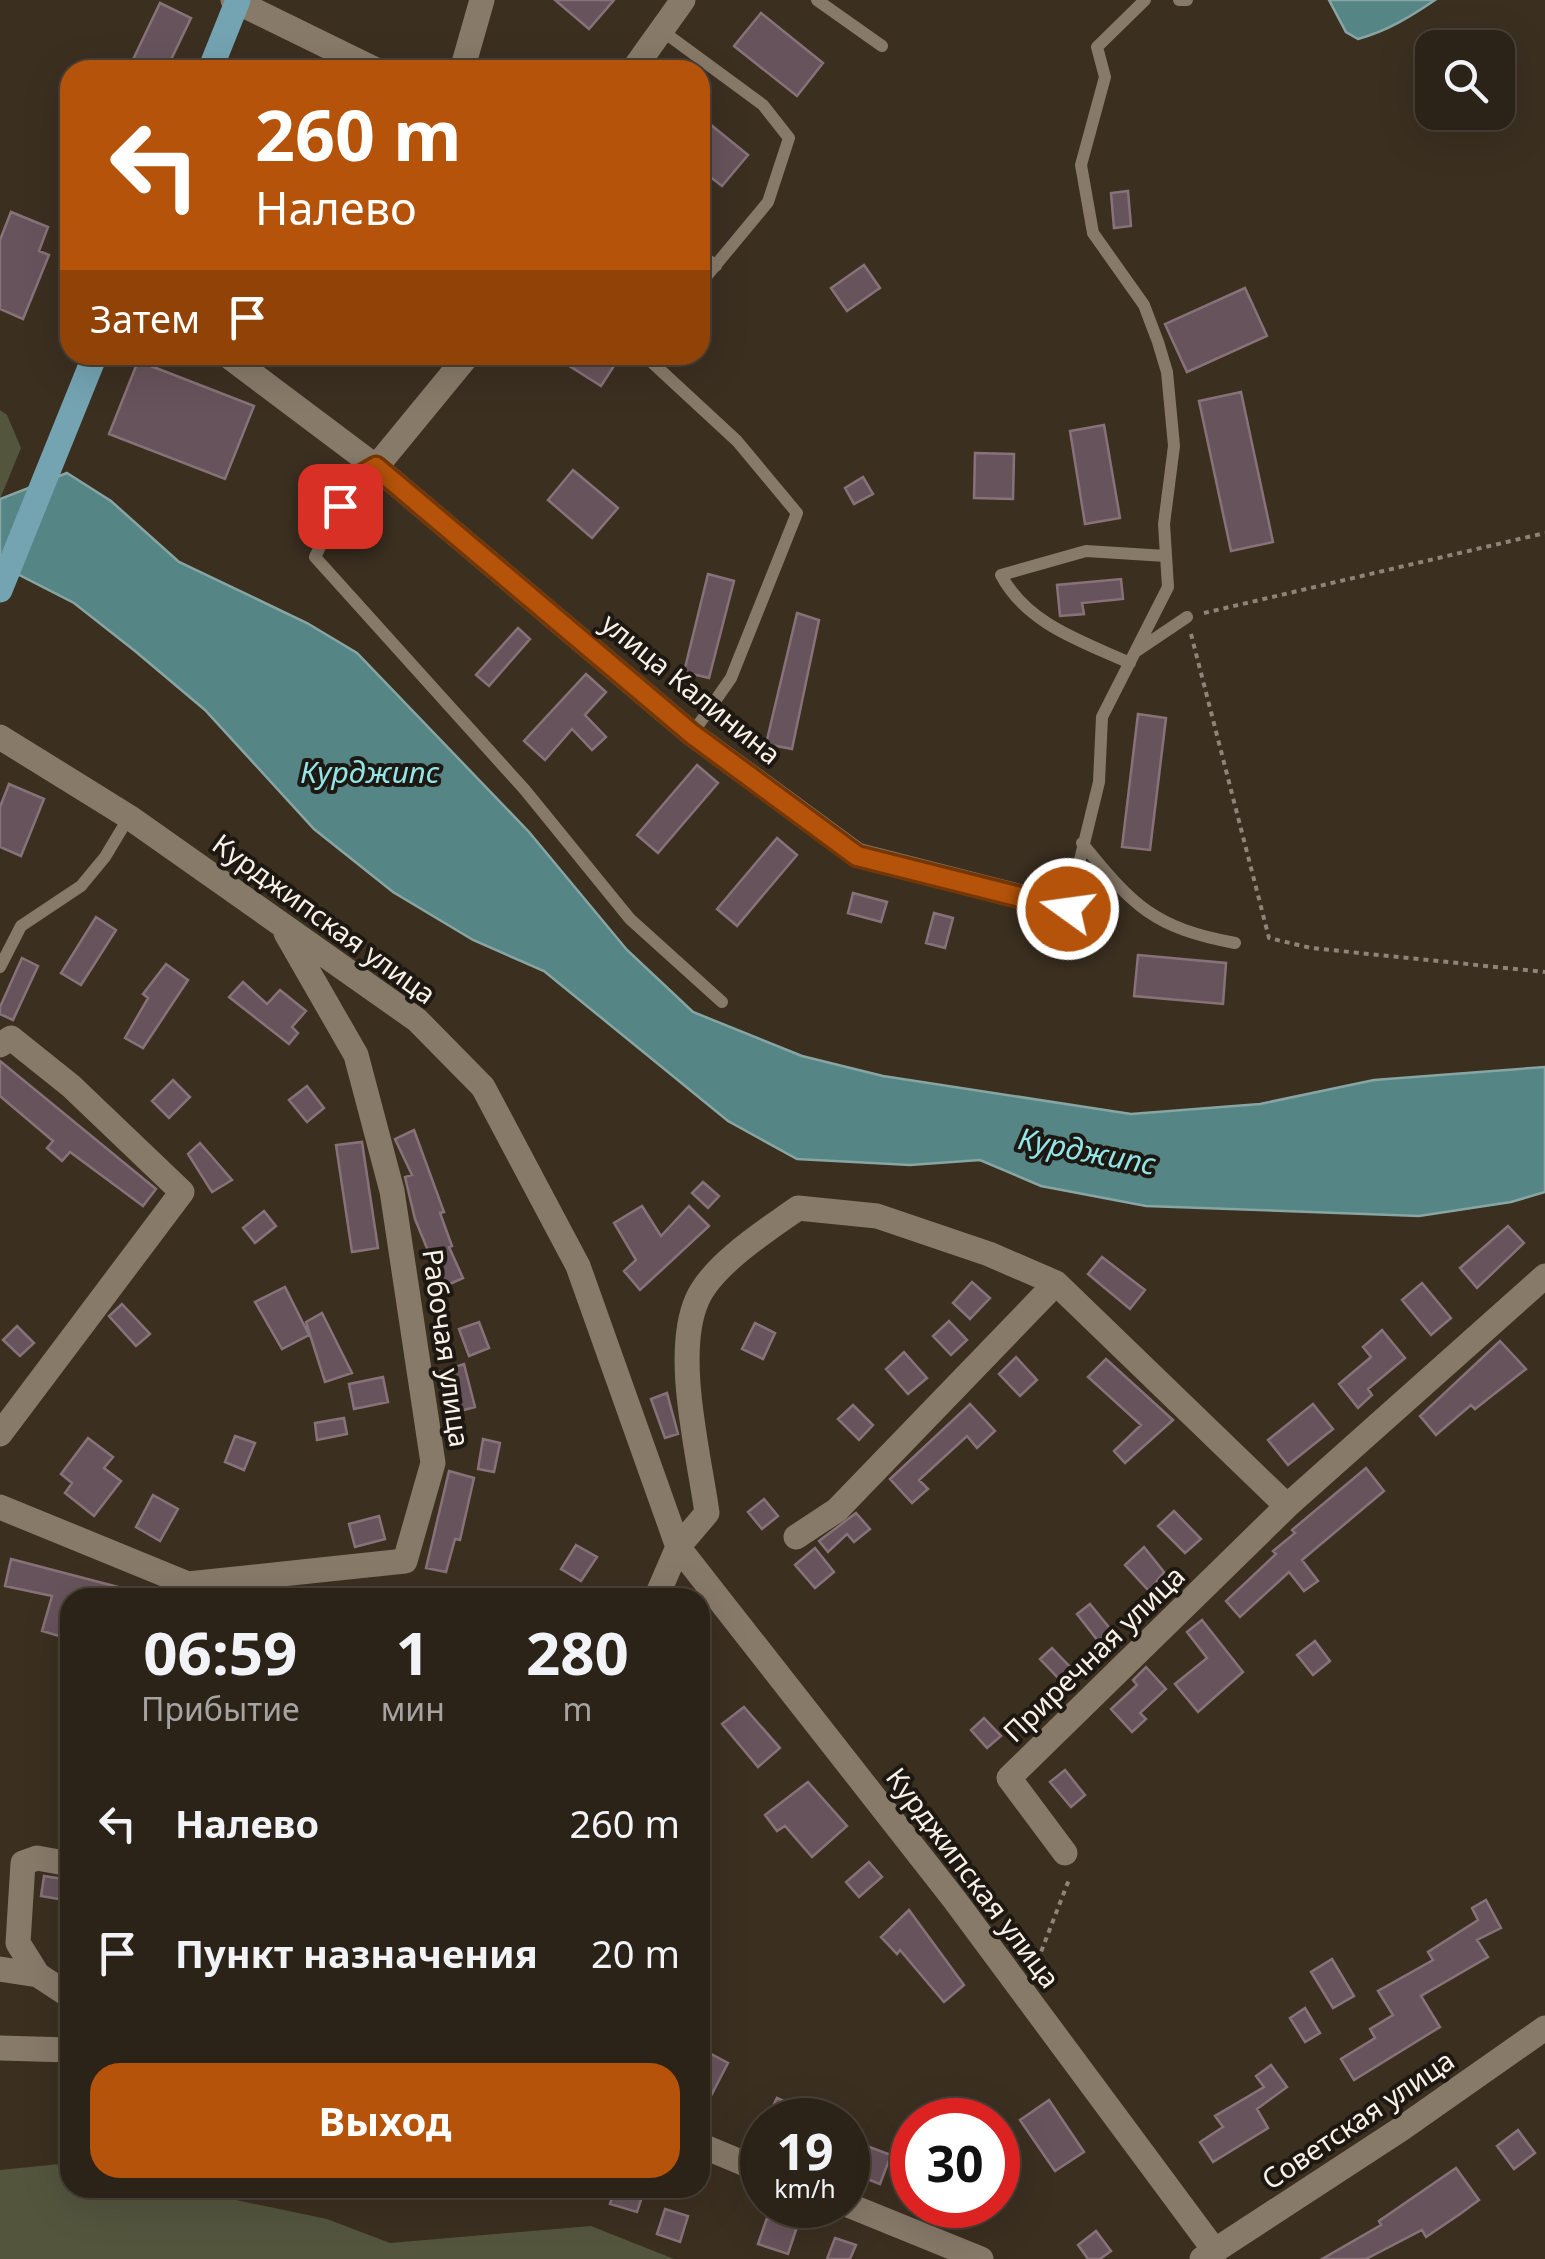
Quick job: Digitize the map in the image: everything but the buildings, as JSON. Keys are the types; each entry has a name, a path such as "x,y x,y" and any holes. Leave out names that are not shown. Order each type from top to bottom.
{"main road":[{"path":"214,60 236,1"},
{"path":"0,590 91,365"}],"street":[{"path":"465,60 482,0"},
{"path":"640,60 683,0"},
{"path":"236,1 356,60"},
{"name":"улица Калинина","path":"241,365 376,467 692,734 857,856 1068,909"},
{"path":"376,467 460,365"},
{"name":"Курджипская улица","path":"0,737 129,816 417,1020 483,1087 578,1266 678,1547 710,1588"},
{"name":"Рабочая улица","path":"0,1507 188,1584 405,1561 433,1464 392,1192 356,1055 280,922"},
{"path":"0,1045 11,1038 71,1086 182,1192 0,1434"},
{"path":"660,1588 678,1547 707,1513 686,1348 697,1298 739,1250 798,1208 877,1216 1056,1283 1287,1506"},
{"name":"Приречная улица","path":"1065,1853 1009,1778 1287,1506 1545,1276"},
{"path":"796,1536 838,1510 1056,1283"},
{"name":"Курджипская улица","path":"710,1588 1024,1994 1208,2255"},
{"path":"38,1975 18,1943 22,1863 37,1858 60,1862"},
{"path":"0,1968 38,1975 60,1989"},
{"name":"Советская улица","path":"1208,2255 1545,2028"},
{"path":"0,2048 60,2050"},
{"path":"710,2149 740,2162"},
{"path":"870,2214 981,2259"}],"lane":[{"path":"817,0 882,46"},
{"path":"1068,909 1099,782 1102,717 1168,587 1164,524 1174,446 1167,372 1144,305 1093,233 1081,165 1094,102 1105,77 1097,47 1145,0"},
{"path":"1179,0 1187,0"},
{"path":"661,30 702,60"},
{"path":"710,66 763,105 789,138 768,202 710,273"},
{"path":"710,262 716,266"},
{"path":"655,365 737,440 797,513 731,678 692,734"},
{"path":"376,467 352,481 314,557 525,790 630,919 722,1002"},
{"path":"1132,658 1054,629 1014,598 1001,575 1086,551 1166,556"},
{"path":"1132,658 1187,617"},
{"path":"0,967 21,926 80,886 105,857 129,816"},
{"path":"1082,843 1128,899 1182,934 1235,943"}],"path":[{"path":"1545,532 1187,617 1269,938 1312,948 1545,972"},
{"path":"1024,1994 1063,1905 1071,1873 1065,1853"}],"green space":[{"path":"0,410 7,415 21,448 0,499"},
{"path":"60,2164 60,2198 227,2198 327,2219 390,2243 591,2226 674,2259 0,2259 0,2170"}],"water":[{"path":"1329,0 1435,0 1398,23 1358,39 1346,32"},
{"name":"Курджипс","path":"67,473 111,501 179,562 307,623 357,653 529,832 627,950 693,1012 802,1056 883,1076 1131,1114 1260,1104 1374,1080 1545,1067 1545,1192 1511,1202 1419,1216 1146,1206 1041,1186 980,1160 910,1165 797,1159 728,1121 544,971 473,940 393,892 314,829 205,710 135,651 74,603 0,565 0,499"}],"route":[{"path":"340,506 352,481 376,467 692,734 857,856 1068,909"}]}
